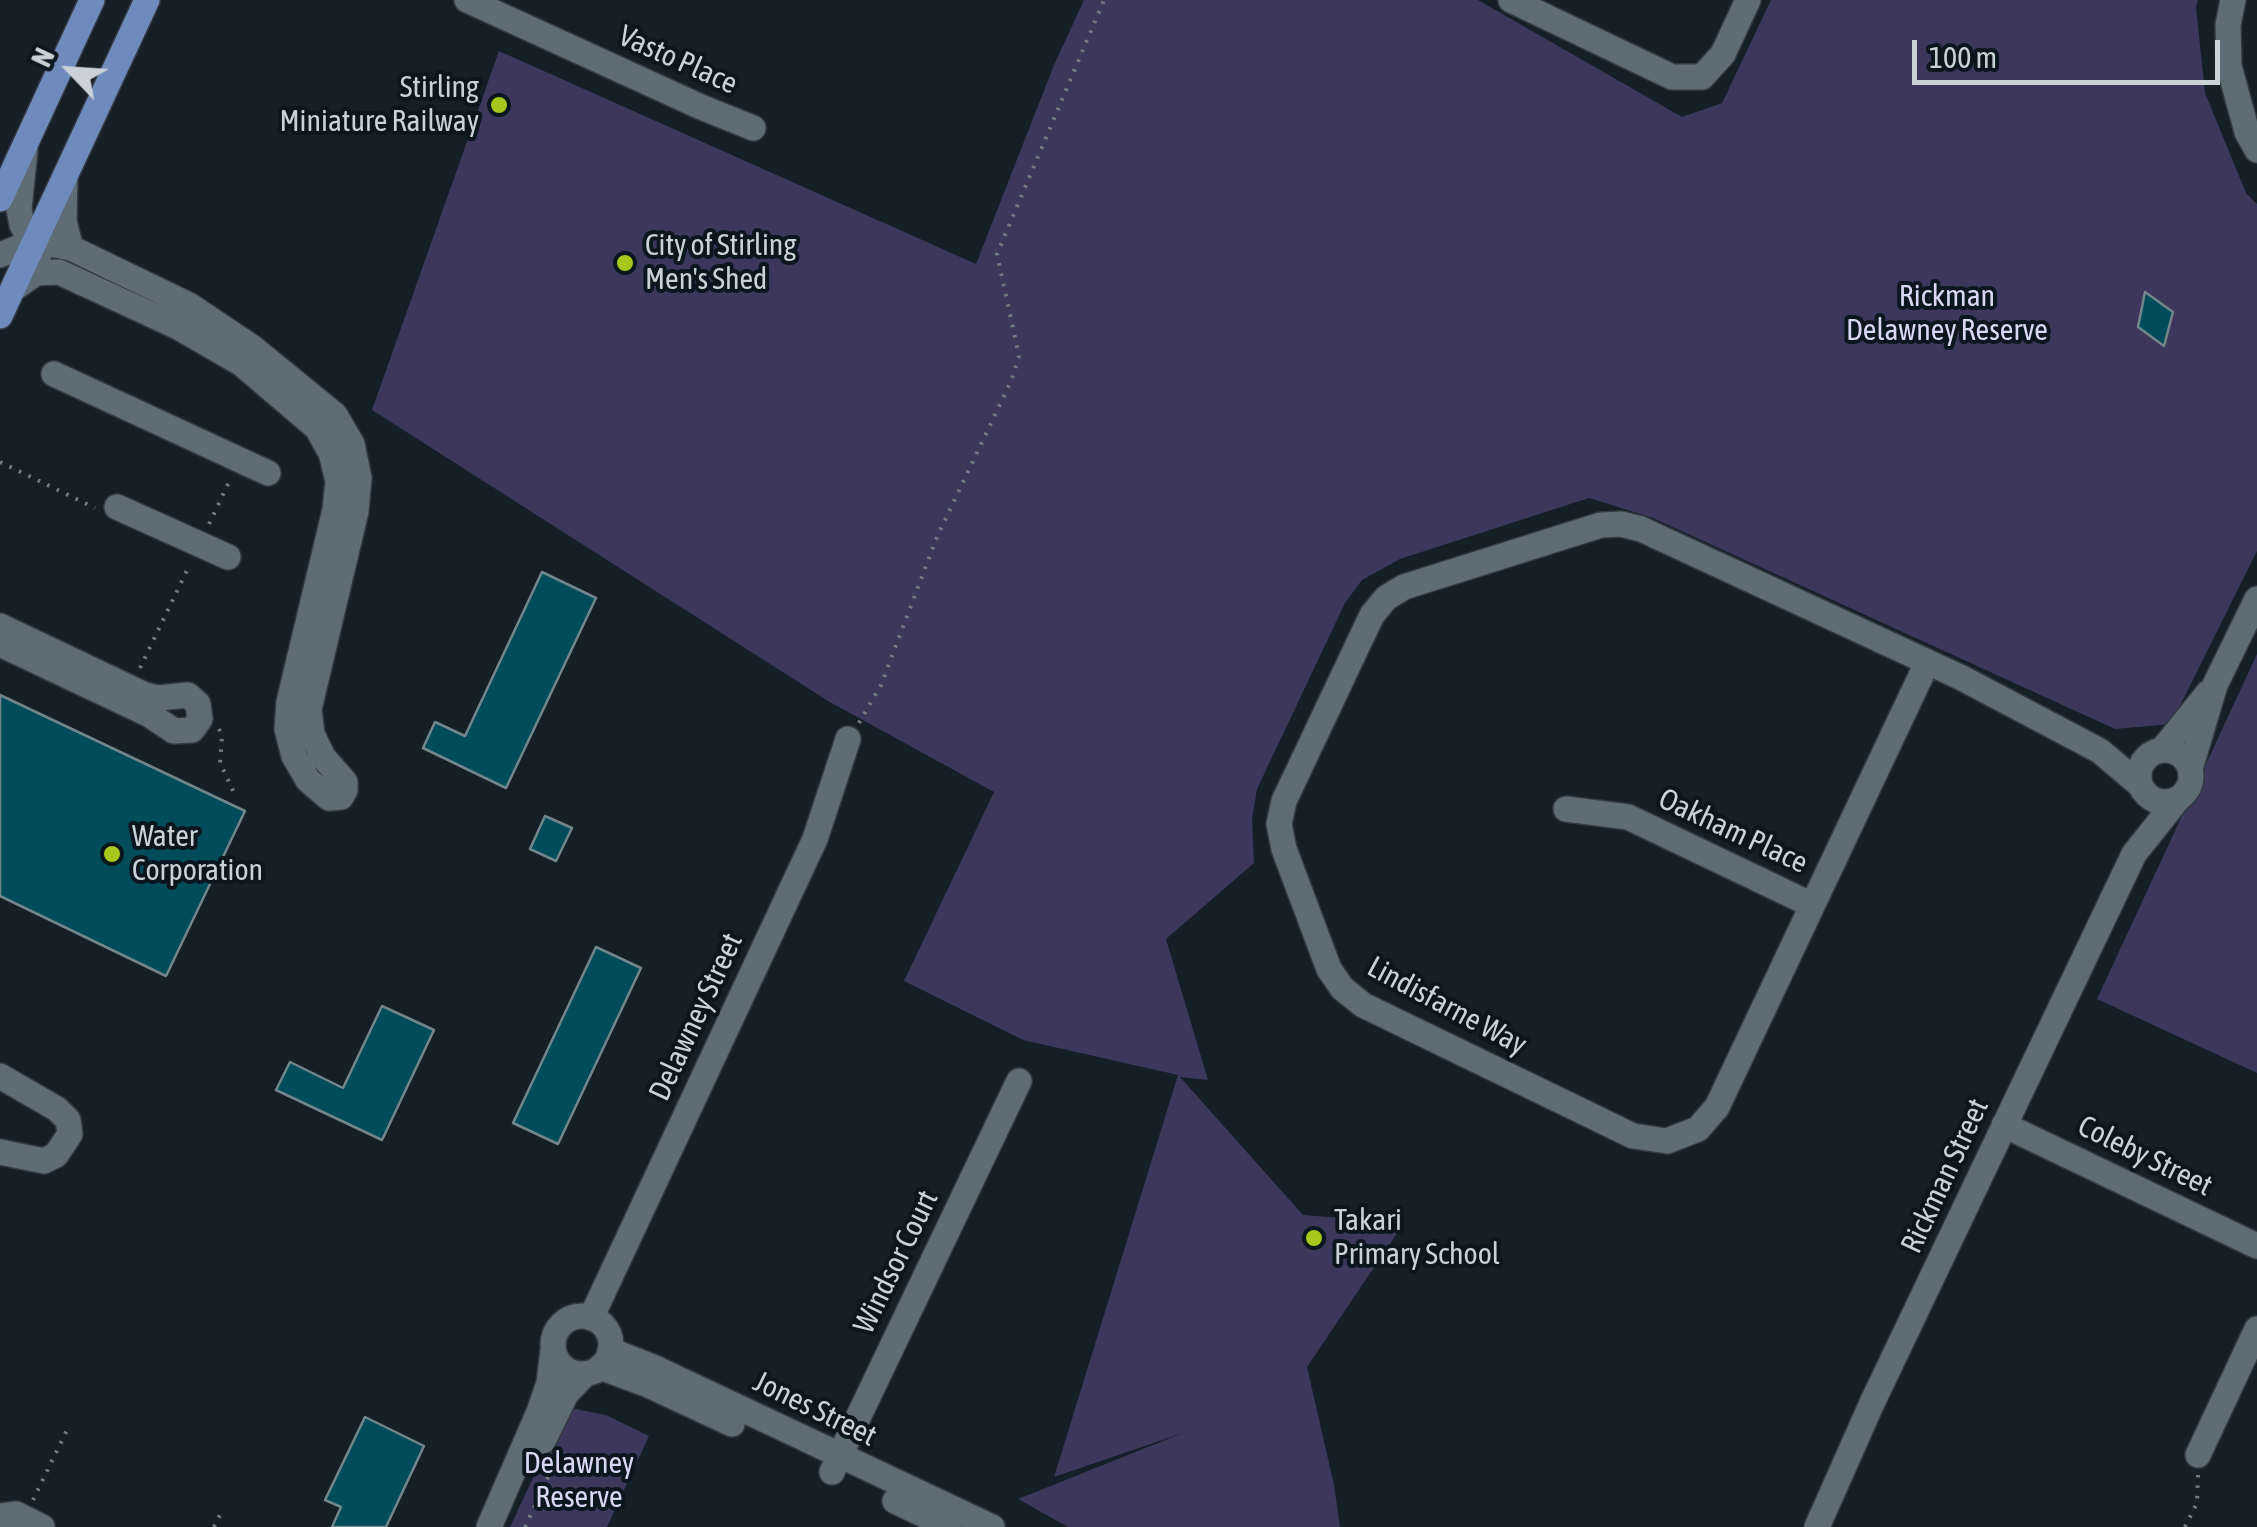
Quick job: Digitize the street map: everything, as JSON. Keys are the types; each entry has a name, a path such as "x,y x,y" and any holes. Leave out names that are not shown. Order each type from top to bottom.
{"main road":[{"path":"0,199 14,155 92,0"},
{"path":"0,316 147,0"}],"street":[{"name":"Vasto Place","path":"467,0 753,128"},
{"path":"1511,0 1672,77 1702,77 1723,54 1748,0"},
{"path":"2232,0 2229,66 2247,132 2257,150"},
{"path":"0,255 33,243 71,248 189,305 253,348 334,415 352,444 359,478 356,511 309,709 312,734 323,757 345,782 346,790 341,797 329,798 308,780 294,756 288,730 288,702 335,510 338,481 331,453 317,428 242,364 178,327 59,272 33,243 22,225 14,155"},
{"path":"64,177 64,222 71,248"},
{"path":"13,288 36,273 59,272"},
{"path":"54,374 268,472"},
{"path":"117,506 228,556"},
{"name":"Lindisfarne Way","path":"1927,664 1717,1108 1698,1128 1666,1141 1633,1136 1363,1005 1342,988 1329,969 1284,849 1279,824 1284,801 1372,615 1386,598 1404,587 1601,525 1641,529 1962,678 2100,751 2142,788"},
{"path":"2214,685 2158,751 2140,766 2142,788 2159,802 2177,800 2189,787 2190,769 2214,685 2257,599"},
{"path":"0,626 158,698 188,695 200,710 197,725 186,732 174,731 150,715 0,644"},
{"name":"Delawney Street","path":"591,1318 815,839 848,739"},
{"name":"Lindisfarne Way","path":"2100,751 2158,751"},
{"path":"2158,751 2180,754 2190,769"},
{"name":"Rickman Street","path":"2134,854 2142,818 2142,788"},
{"name":"Rickman Street","path":"1817,1527 2134,854 2177,800"},
{"name":"Oakham Place","path":"1566,810 1628,817 1812,904"},
{"path":"0,1076 56,1109 68,1120 70,1134 56,1154 44,1161 0,1152"},
{"name":"Windsor Court","path":"836,1465 1019,1080"},
{"name":"Coleby Street","path":"2004,1125 2257,1246"},
{"path":"489,1527 540,1412 549,1383 554,1338 565,1322 591,1318 608,1334 599,1364 566,1394 502,1527"},
{"path":"2198,1455 2257,1329"},
{"name":"Jones Street","path":"553,1350 568,1371 599,1364 653,1367 949,1527"},
{"name":"Jones Street","path":"836,1465 992,1527"}],"path":[{"path":"848,739 881,685 937,538 1019,356 996,254 1104,0"},
{"path":"132,688 240,460"},
{"path":"210,729 216,728 222,736 220,764 236,796"},
{"path":"22,1520 68,1428"},
{"path":"2185,1527 2197,1503 2198,1455"},
{"path":"214,1527 220,1516"}],"green space":[{"name":"Rickman Delawney Reserve","path":"1084,0 1478,0 1682,117 1722,103 1771,0 2198,0 2205,93 2246,193 2257,204 2257,551 2171,724 2115,729 1653,518 1589,498 1400,559 1362,580 1345,603 1257,789 1252,819 1254,863 1166,939 1208,1080 1180,1077 1303,1215 1404,1223 1307,1367 1340,1527 1068,1527 1018,1499 1183,1433 1054,1477 1178,1075 1023,1040 904,981 994,792 828,701 372,410 499,51 976,264 1054,65"},
{"path":"2257,654 2257,1073 2097,999"},
{"name":"Delawney Reserve","path":"566,1407 606,1415 649,1436 607,1527 510,1527"}],"building":[{"path":"2145,292 2173,312 2164,346 2138,327"},
{"path":"542,572 596,598 506,788 423,748 435,722 465,736"},
{"name":"Water Corporation","path":"0,695 245,811 166,976 0,896"},
{"path":"545,816 572,828 556,861 530,849"},
{"path":"596,947 641,968 558,1144 513,1123"},
{"path":"382,1006 434,1030 382,1140 276,1090 290,1062 343,1088"},
{"path":"365,1417 424,1446 386,1527 332,1527 341,1507 325,1500"}],"place":[{"name":"Stirling Miniature Railway","path":"499,105"},
{"name":"City of Stirling Men's Shed","path":"625,263"},
{"name":"Water Corporation","path":"112,854"},
{"name":"Takari Primary School","path":"1314,1238"}]}
